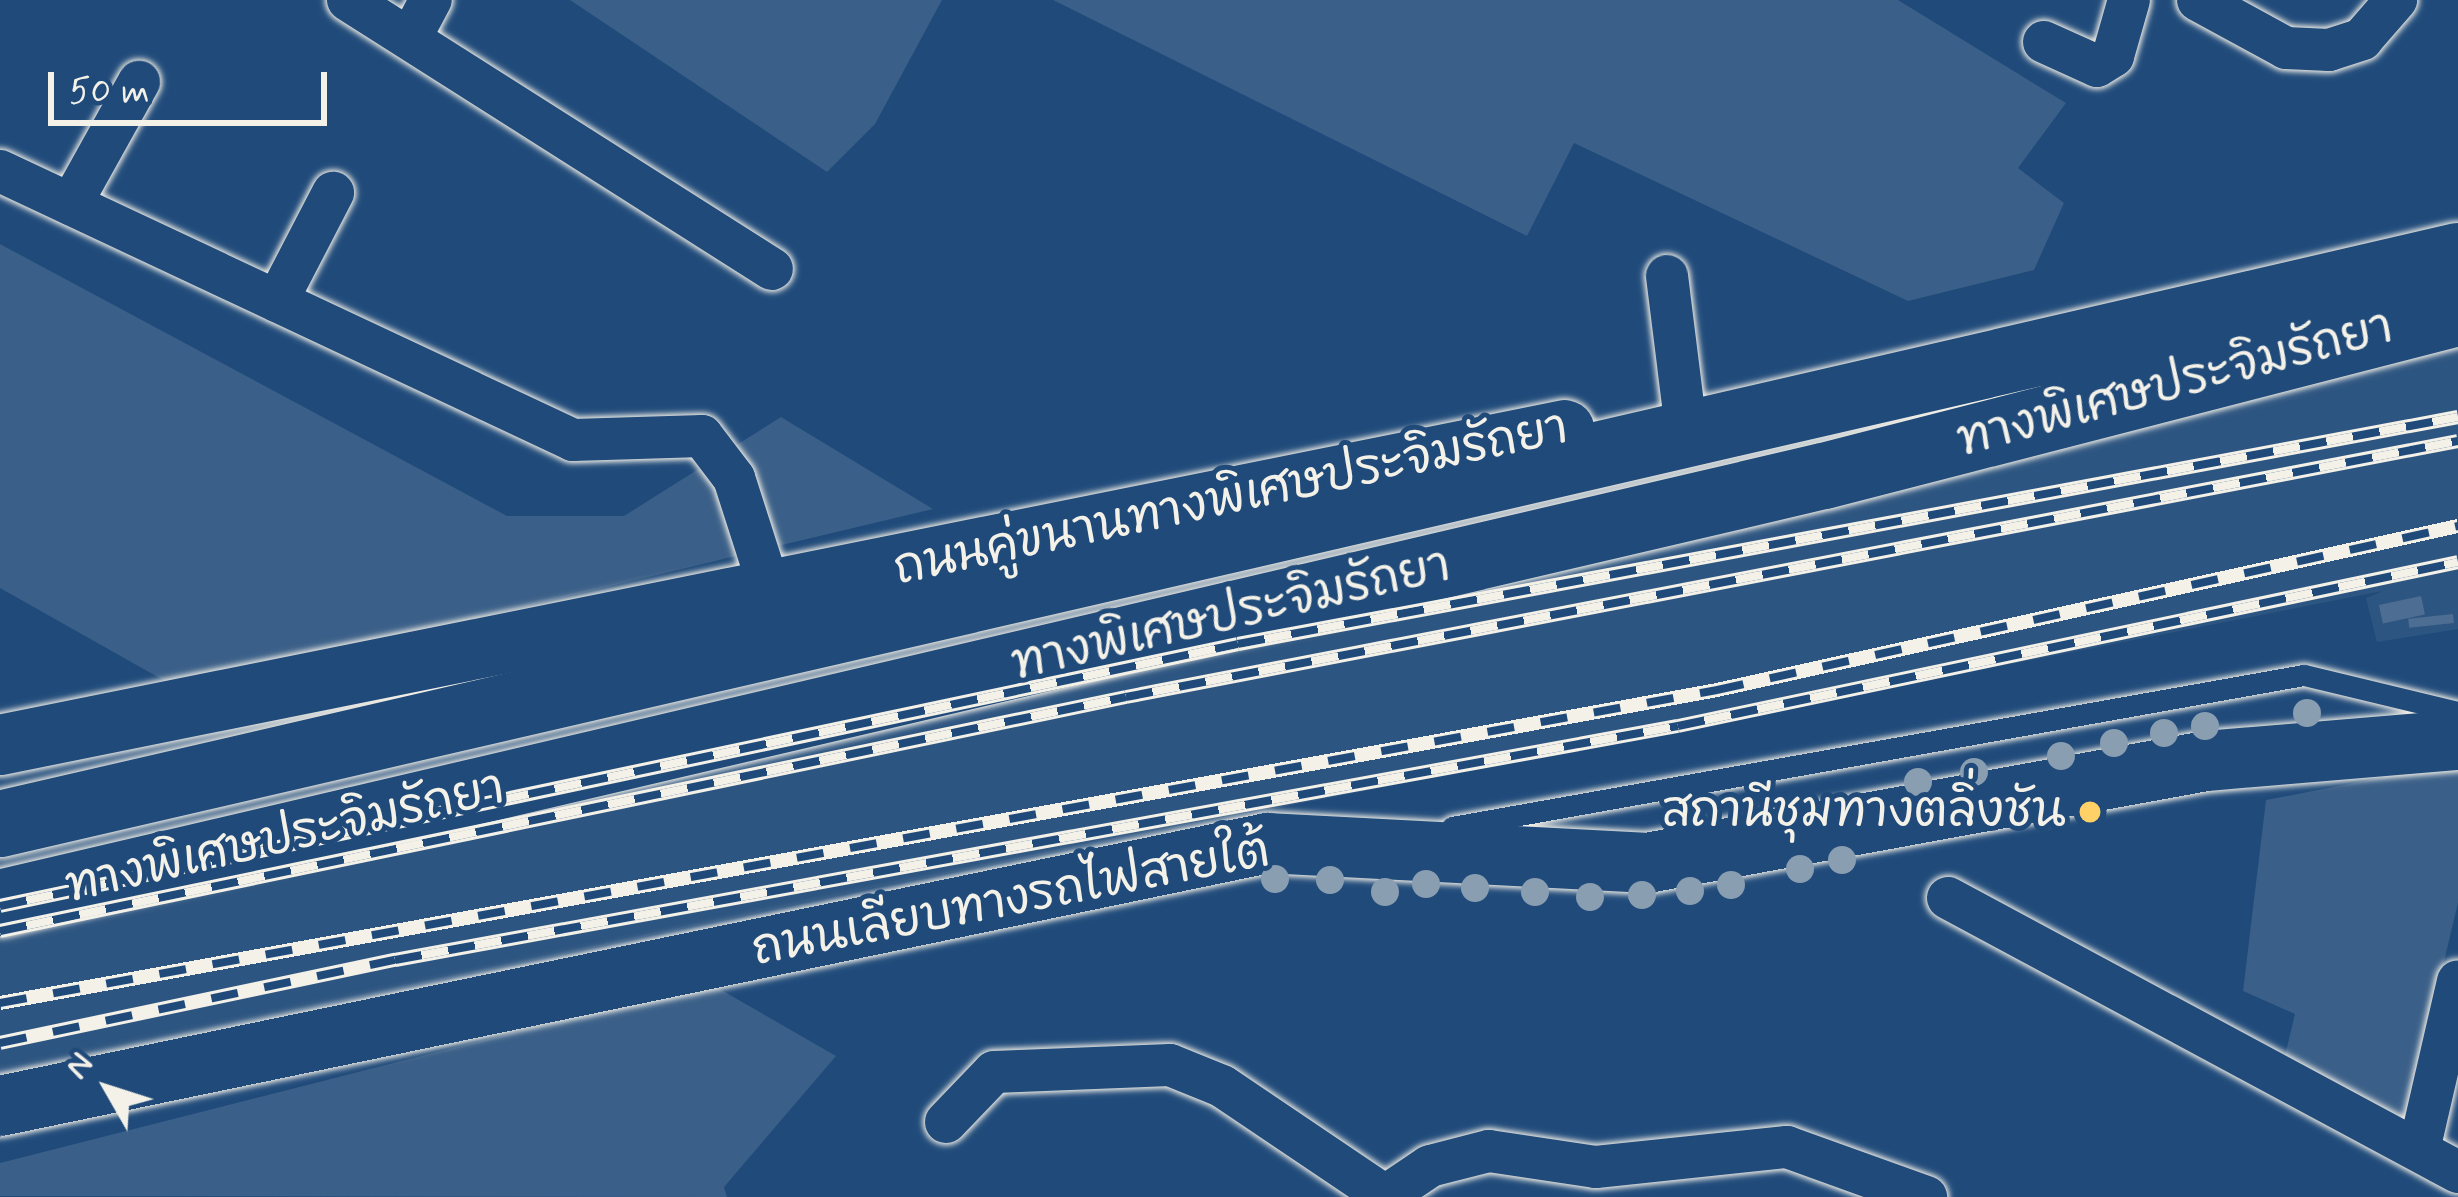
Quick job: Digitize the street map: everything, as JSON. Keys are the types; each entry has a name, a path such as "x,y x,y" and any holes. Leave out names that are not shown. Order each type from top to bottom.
{"highway":[{"name":"ทางพิเศษประจิมรัถยา","path":"0,824 2458,256"},
{"name":"ทางพิเศษประจิมรัถยา","path":"0,903 1824,476 2458,313"}],"main road":[{"name":"ถนนคู่ขนานทางพิเศษประจิมรัถยา","path":"0,745 771,593 2458,237"},
{"name":"ถนนเลียบทางรถไฟสายใต้","path":"0,1106 1268,843 1647,863 2206,760 2458,740"}],"street":[{"path":"348,0 421,17 772,269"},
{"path":"2044,42 2097,66 2113,56 2128,0"},
{"path":"2198,0 2286,48 2330,50 2362,39 2396,0"},
{"path":"71,204 139,82"},
{"path":"0,171 573,440 703,436 734,478 771,593"},
{"path":"277,301 333,194"},
{"path":"1667,276 1683,404"},
{"path":"1948,898 2458,1172"},
{"path":"2419,1150 2458,981"},
{"path":"946,1121 994,1072 1170,1065 1222,1086 1385,1196 1430,1166 1489,1150 1596,1167 1787,1147 1925,1197"}],"lane":[{"path":"1268,843 1541,816 2304,675 2458,712"}],"shaded area":[{"path":"570,0 942,0 875,124 827,172"},
{"path":"1053,0 1898,0 2066,103 2018,168 2064,203 2034,270 1908,301 1574,143 1527,236"},
{"path":"0,244 507,516 624,516 781,417 933,509 179,689 0,588"},
{"path":"2458,331 2458,629 2377,642 2366,598 2383,591 870,888 0,1074 0,860"},
{"path":"2458,763 2458,903 2406,1119 2283,1064 2295,1014 2243,991 2266,800"},
{"path":"709,983 836,1056 724,1187 727,1197 0,1196 0,1163"}],"building":[{"path":"2421,596 2425,615 2383,624 2379,605"},
{"path":"2453,614 2454,623 2409,628 2408,619"}],"railway":[{"path":"0,906 1238,644 2458,417"},
{"path":"0,931 1126,697 2458,441"},
{"path":"0,1003 1717,690 2458,526"},
{"path":"0,1043 395,960 1678,726 2458,562"}],"place":[{"name":"สถานีชุมทางตลิ่งชัน","path":"2090,812"}]}
